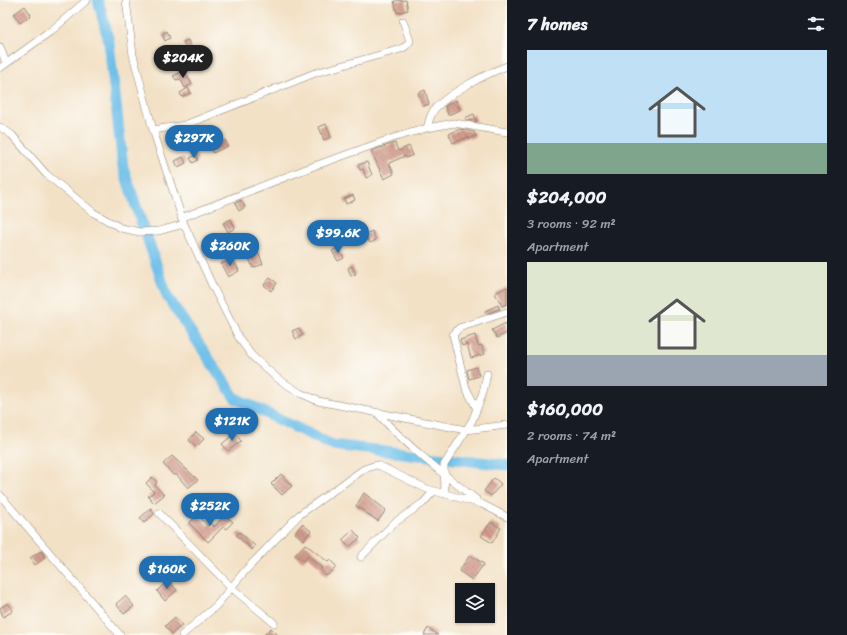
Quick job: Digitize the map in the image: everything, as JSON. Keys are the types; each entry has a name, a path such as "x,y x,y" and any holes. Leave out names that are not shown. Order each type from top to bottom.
{"street":[{"path":"0,47 3,65 51,31 87,0"},
{"path":"126,0 133,55 153,130 183,221 235,331 252,356 277,378 300,393 318,401 378,414 466,430 507,425"},
{"path":"153,130 185,125 316,73 402,48 410,41 403,21"},
{"path":"428,128 431,116 438,107 476,80 507,66"},
{"path":"0,127 12,135 46,174 94,214 121,228 140,232 159,231 306,169 392,138 428,128 454,123 507,132"},
{"path":"477,409 466,388 453,336 459,328 507,312"},
{"path":"445,494 443,474 444,465 477,409 487,374"},
{"path":"378,414 396,433 443,474 482,504 507,517"},
{"path":"182,635 216,606 244,572 299,515 364,469 376,465 434,491 482,504"},
{"path":"361,557 394,523 423,503 434,491"},
{"path":"0,495 120,635"},
{"path":"158,513 232,588 274,623"}],"building":[{"path":"406,0 408,10 397,13 394,1"},
{"path":"25,6 31,15 20,23 14,14"},
{"path":"167,31 170,38 165,41 162,34"},
{"path":"188,40 191,48 187,50 183,42"},
{"path":"184,71 192,84 185,88 181,80 176,80 173,76"},
{"path":"188,88 191,93 182,97 180,93"},
{"path":"425,90 429,104 423,106 418,93"},
{"path":"456,100 460,110 448,115 445,106"},
{"path":"474,114 477,122 466,120 465,118"},
{"path":"326,124 331,137 324,140 319,127"},
{"path":"460,129 474,132 476,136 469,139 468,137 453,143 449,134"},
{"path":"225,140 228,146 213,153 210,146"},
{"path":"395,143 398,151 409,146 413,155 406,158 405,156 389,163 394,174 384,179 371,151"},
{"path":"196,155 198,160 193,163 190,158"},
{"path":"183,157 186,163 178,167 175,161"},
{"path":"367,162 372,175 366,178 363,169 360,170 358,165"},
{"path":"353,195 355,200 346,204 344,199"},
{"path":"241,200 245,207 239,211 235,203"},
{"path":"231,219 235,228 228,232 223,223"},
{"path":"372,231 376,240 370,243 368,239 362,242 359,237"},
{"path":"238,238 242,245 235,249 232,242"},
{"path":"338,248 344,258 338,261 332,251"},
{"path":"258,252 263,264 253,268 248,256"},
{"path":"233,258 239,271 228,277 221,264"},
{"path":"352,266 356,274 351,276 348,268"},
{"path":"270,278 277,283 271,291 264,285"},
{"path":"507,287 507,304 502,306 495,293"},
{"path":"498,305 500,309 486,314 485,311"},
{"path":"506,323 507,333 497,338 492,330"},
{"path":"299,328 303,335 296,339 292,331"},
{"path":"475,335 478,346 481,345 485,354 471,358 467,344 462,346 460,340"},
{"path":"476,367 479,376 469,379 467,370"},
{"path":"196,432 204,439 196,447 189,440"},
{"path":"235,433 241,441 228,451 222,444"},
{"path":"172,456 198,480 188,488 176,474 174,476 163,464"},
{"path":"281,474 292,486 282,495 271,484"},
{"path":"152,477 157,482 155,485 164,495 154,503 148,496 154,492 146,483"},
{"path":"494,478 501,484 491,496 484,491"},
{"path":"364,493 386,510 378,521 356,506"},
{"path":"151,508 154,514 144,523 140,518"},
{"path":"198,515 208,526 210,523 214,527 225,515 233,522 226,529 223,527 208,542 189,523"},
{"path":"491,522 501,528 492,543 481,536"},
{"path":"302,524 311,531 304,540 295,533"},
{"path":"353,530 360,538 349,547 342,540"},
{"path":"240,532 255,546 252,550 236,535"},
{"path":"305,544 328,562 330,560 337,567 326,576 320,569 322,568 308,556 303,561 295,555"},
{"path":"41,551 45,558 35,565 30,558"},
{"path":"470,555 484,564 472,580 459,571"},
{"path":"168,580 177,590 165,601 157,591"},
{"path":"125,596 134,606 124,614 116,604"},
{"path":"8,603 13,611 3,617 0,608"},
{"path":"175,617 182,625 172,634 165,626"},
{"path":"271,628 278,635 264,635"},
{"path":"428,628 438,635 424,635"}],"waterway":[{"path":"98,0 109,42 123,167 143,227"},
{"path":"147,237 167,296 235,398 332,445 507,465"}]}
